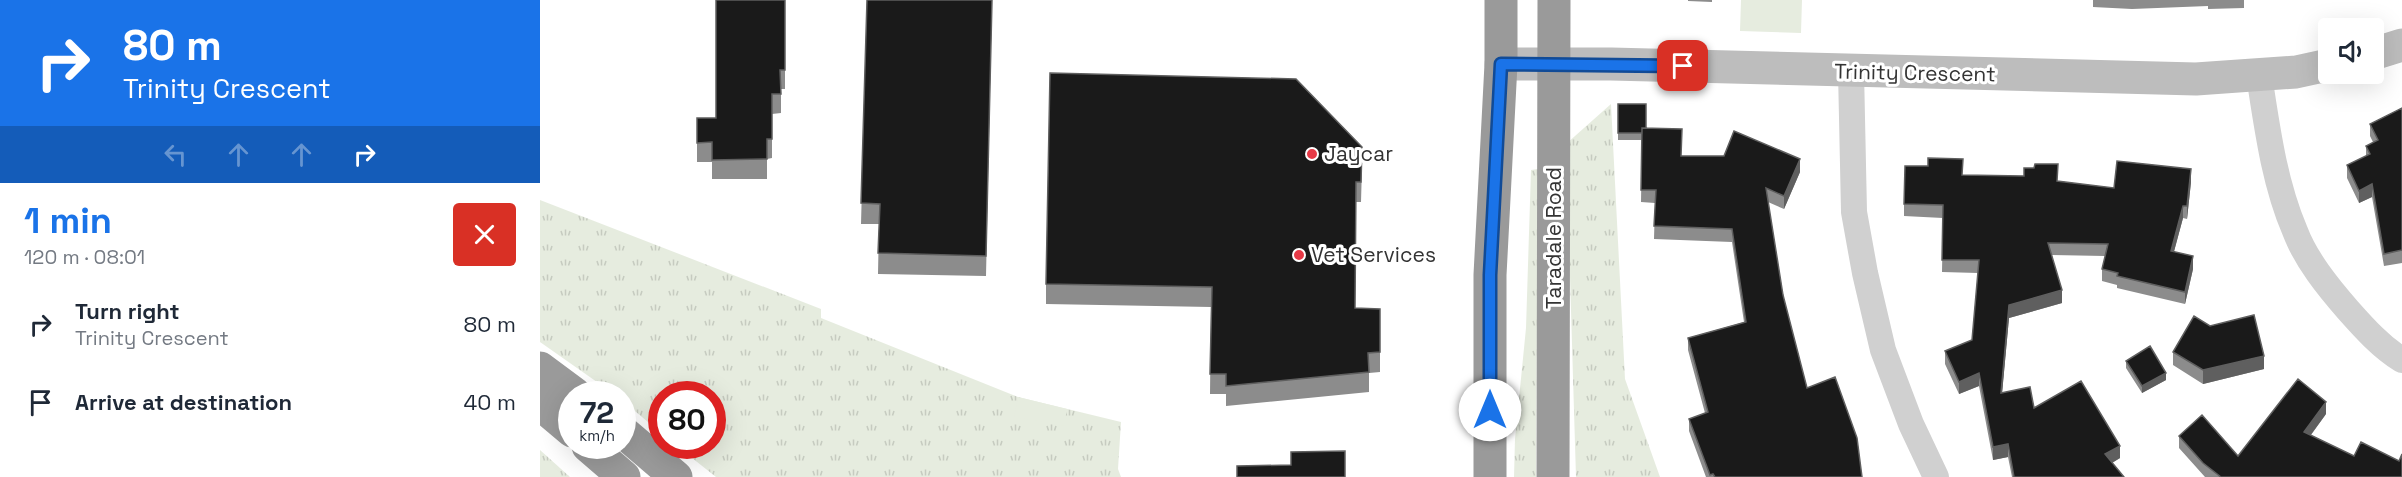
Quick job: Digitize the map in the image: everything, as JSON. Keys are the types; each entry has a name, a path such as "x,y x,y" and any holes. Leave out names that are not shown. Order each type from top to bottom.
{"highway":[{"path":"1490,477 1490,275 1502,0"},
{"name":"Taradale Road","path":"1553,477 1554,0"},
{"path":"540,368 558,381"},
{"path":"540,404 558,419"},
{"path":"636,443 676,477"},
{"path":"603,459 624,477"}],"street":[{"path":"2384,51 2402,45"},
{"name":"Trinity Crescent","path":"1501,64 1611,64 2196,79 2259,75 2318,66"},
{"path":"1851,71 1854,212 1865,273 1883,350 1911,424 1936,477"},
{"path":"2259,75 2274,157 2284,200 2295,233 2337,298 2382,345 2402,360"}],"green space":[{"path":"1741,0 1802,0 1801,33 1740,31"},
{"path":"1611,104 1625,379 1660,477 1576,477 1566,144"},
{"path":"1538,169 1536,477 1514,477 1515,439 1526,328 1531,170"},
{"path":"540,200 821,309 821,318 1018,397 1121,422 1118,469 1121,477 716,477 693,459 726,459 726,381 648,381 648,422 636,412 636,381 596,381 540,342"},
{"path":"1018,397 1067,409 1064,426 1014,417"},
{"path":"540,450 570,477 540,477"}],"building":[{"path":"716,0 785,0 785,70 780,70 781,94 772,94 772,139 767,139 767,159 712,160 712,142 697,143 697,118 716,118"},
{"path":"867,0 992,0 986,256 878,253 880,204 861,203"},
{"path":"1050,73 1296,79 1362,147 1361,182 1356,182 1355,308 1380,309 1380,352 1368,353 1369,372 1226,386 1226,374 1210,374 1212,287 1046,284"},
{"path":"1618,104 1646,104 1646,128 1642,128 1642,133 1618,133"},
{"path":"2402,108 2402,250 2384,254 2372,184 2359,191 2347,165 2370,154 2366,146 2378,140 2370,124"},
{"path":"1642,128 1682,129 1681,156 1724,156 1734,131 1800,159 1784,196 1766,188 1783,295 1807,388 1835,377 1857,438 1862,477 1715,477 1713,474 1710,475 1689,419 1708,412 1688,338 1746,322 1732,229 1654,226 1656,190 1641,190"},
{"path":"1928,158 1963,159 1962,175 2024,176 2024,168 2034,168 2035,164 2058,164 2057,181 2114,188 2117,161 2191,169 2187,206 2183,206 2171,251 2193,256 2185,292 2117,276 2118,273 2102,269 2108,244 2048,243 2062,290 2009,305 2001,393 2030,387 2034,408 2081,381 2120,446 2105,454 2124,477 2014,477 2008,444 1993,447 1979,373 1959,382 1945,351 1972,340 1979,260 1942,260 1943,205 1904,204 1905,166 1928,166"},
{"path":"2254,315 2264,356 2203,370 2173,352 2194,316 2210,326"},
{"path":"2150,346 2166,373 2142,386 2126,361"},
{"path":"2298,379 2326,402 2304,432 2354,456 2361,442 2399,461 2402,454 2402,477 2221,477 2203,463 2179,436 2202,415 2238,456"},
{"path":"1345,451 1345,477 1237,477 1237,466 1291,465 1291,452"}],"place":[{"name":"Jaycar","path":"1312,154"},
{"name":"Vet Services","path":"1299,255"}],"route":[{"path":"1490,410 1490,275 1501,64 1683,66"}]}
